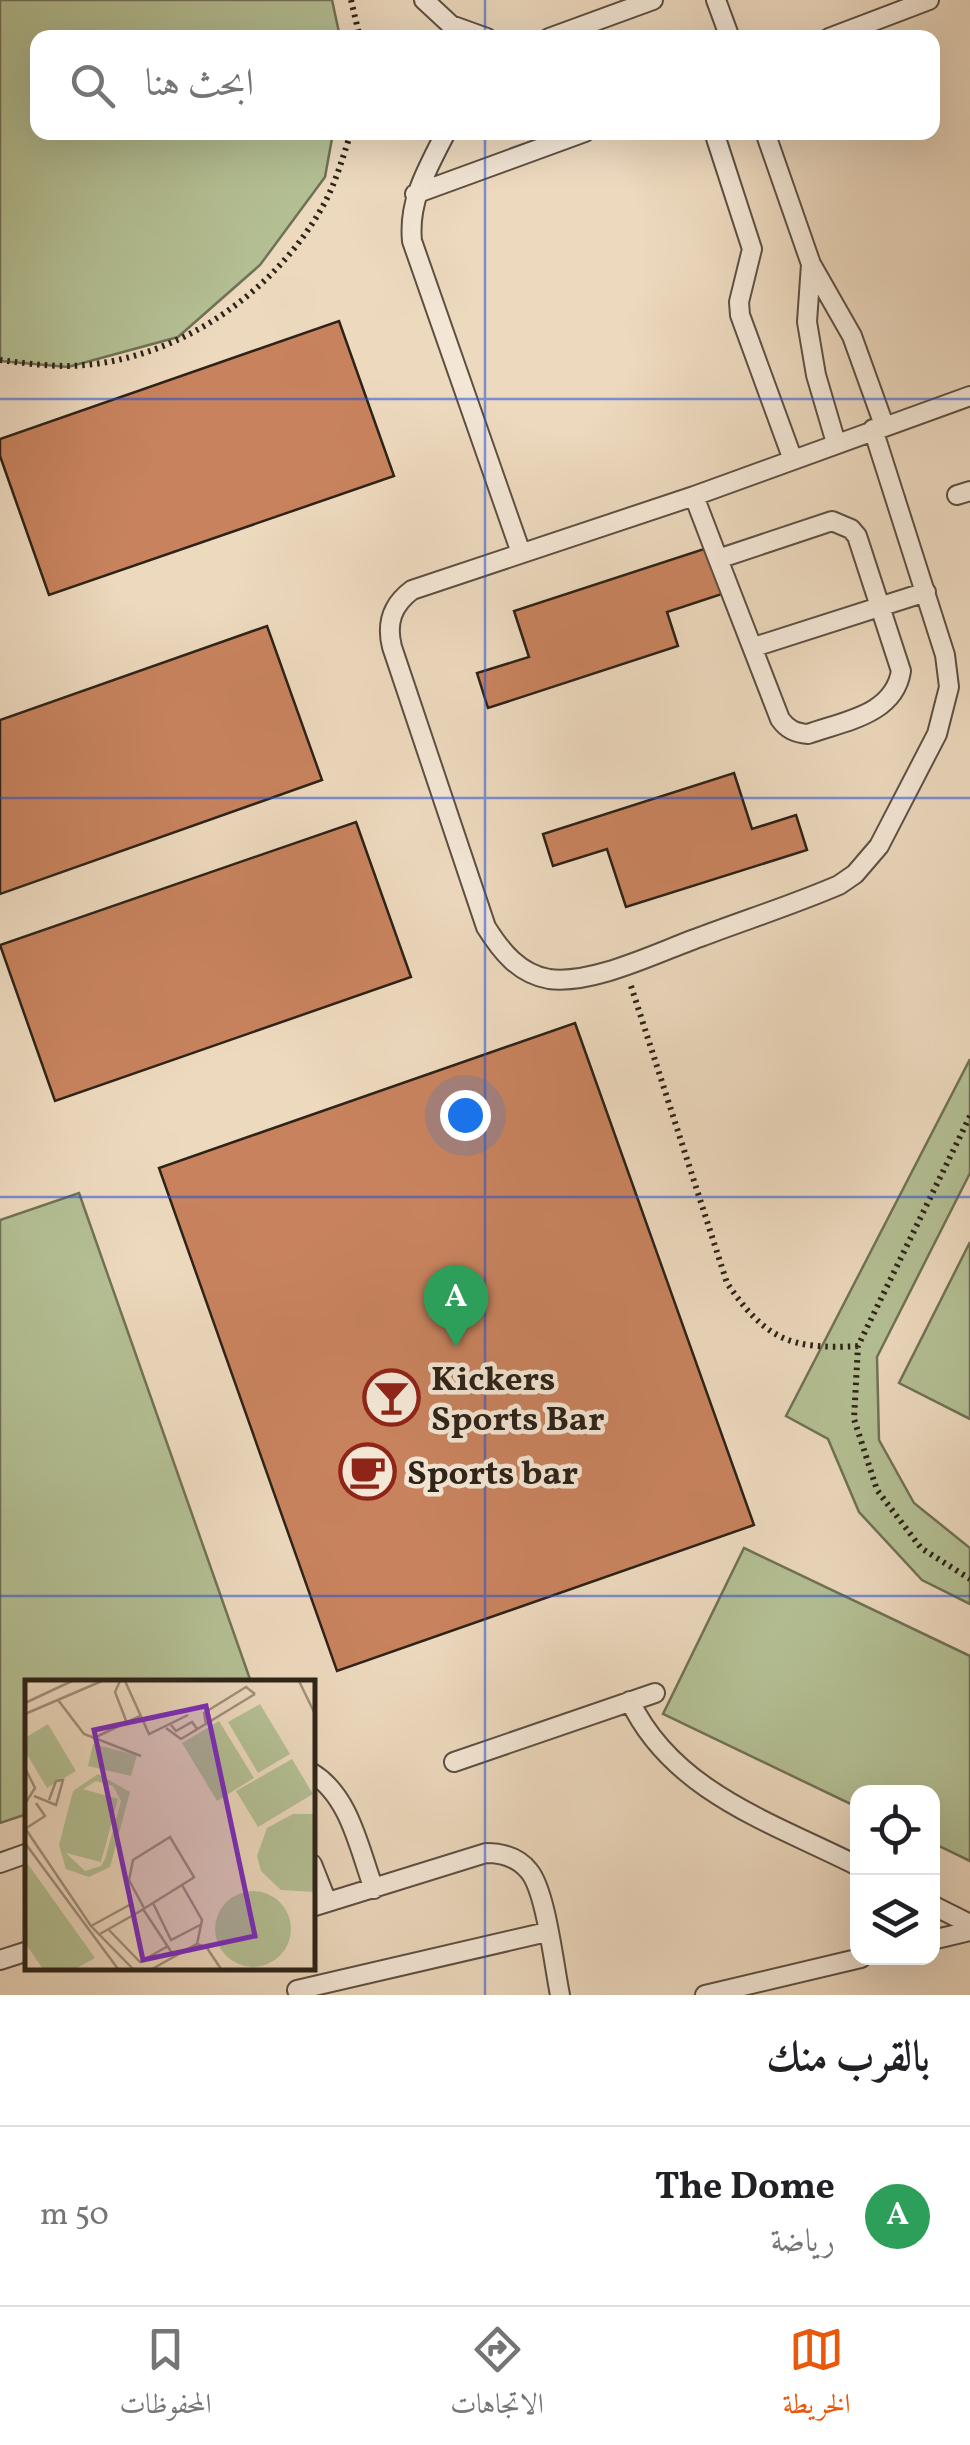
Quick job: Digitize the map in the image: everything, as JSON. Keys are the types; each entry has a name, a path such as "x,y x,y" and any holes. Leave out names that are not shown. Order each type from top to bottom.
{"lane":[{"path":"424,0 450,24 466,30"},
{"path":"571,30 652,0"},
{"path":"716,0 727,30"},
{"path":"851,30 928,0"},
{"path":"442,140 416,194 410,226 416,256 521,553"},
{"path":"416,194 563,140"},
{"path":"717,140 752,249 739,302 740,315 793,460"},
{"path":"767,140 811,264 852,336 879,427 926,592 945,654 950,687 948,704 938,734 868,861 840,885 576,980 548,979 528,972 501,951 486,928 388,634 394,609 412,590 694,496 879,427 970,396"},
{"path":"811,264 807,322 816,375 836,443"},
{"path":"694,496 718,559 754,647 780,719 791,730 808,734 879,708 895,693 900,660 856,536 842,523 822,522 718,559"},
{"path":"754,647 926,592"},
{"path":"454,1762 655,1694"},
{"path":"630,1701 651,1738 697,1783 850,1862"},
{"path":"315,1776 340,1799 374,1889"},
{"path":"0,1863 25,1854"},
{"path":"315,1879 320,1904 486,1854 511,1857 536,1882 560,1995"},
{"path":"940,1909 970,1928"},
{"path":"940,1937 970,1928"},
{"path":"296,1990 547,1932"},
{"path":"0,1960 25,1951"},
{"path":"705,1995 850,1960"}],"path":[{"path":"351,0 358,30"},
{"path":"2,362 69,366 121,360 172,343 218,318 260,286 296,247 324,204 348,140"},
{"path":"624,964 727,1283 749,1315 781,1338 818,1348 858,1346"},
{"path":"970,1116 858,1346 854,1419 876,1490 921,1548 970,1578"}],"green space":[{"path":"0,0 332,0 338,30 30,30 30,140 332,140 325,177 260,265 178,337 68,367 0,361"},
{"path":"970,1059 970,1173 877,1357 879,1440 914,1503 970,1548 970,1604 922,1580 859,1512 828,1439 786,1416"},
{"path":"79,1193 250,1680 25,1680 25,1815 0,1823 0,1220"},
{"path":"970,1242 970,1419 899,1383"},
{"path":"744,1548 970,1656 970,1861 940,1846 940,1785 850,1785 850,1804 663,1714"}],"building":[{"path":"339,321 394,476 49,595 0,456 0,439"},
{"path":"707,548 722,594 667,612 678,646 488,708 477,673 529,657 514,611"},
{"path":"267,626 322,780 0,894 0,720"},
{"path":"734,773 752,829 796,815 807,850 626,907 607,849 553,866 543,834"},
{"path":"356,822 411,977 55,1101 0,945"},
{"path":"575,1023 754,1525 337,1671 159,1168"}],"place":[{"name":"The Dome","path":"456,1347"},
{"name":"Kickers Sports Bar","path":"392,1398"},
{"name":"Sports bar","path":"368,1472"}]}
